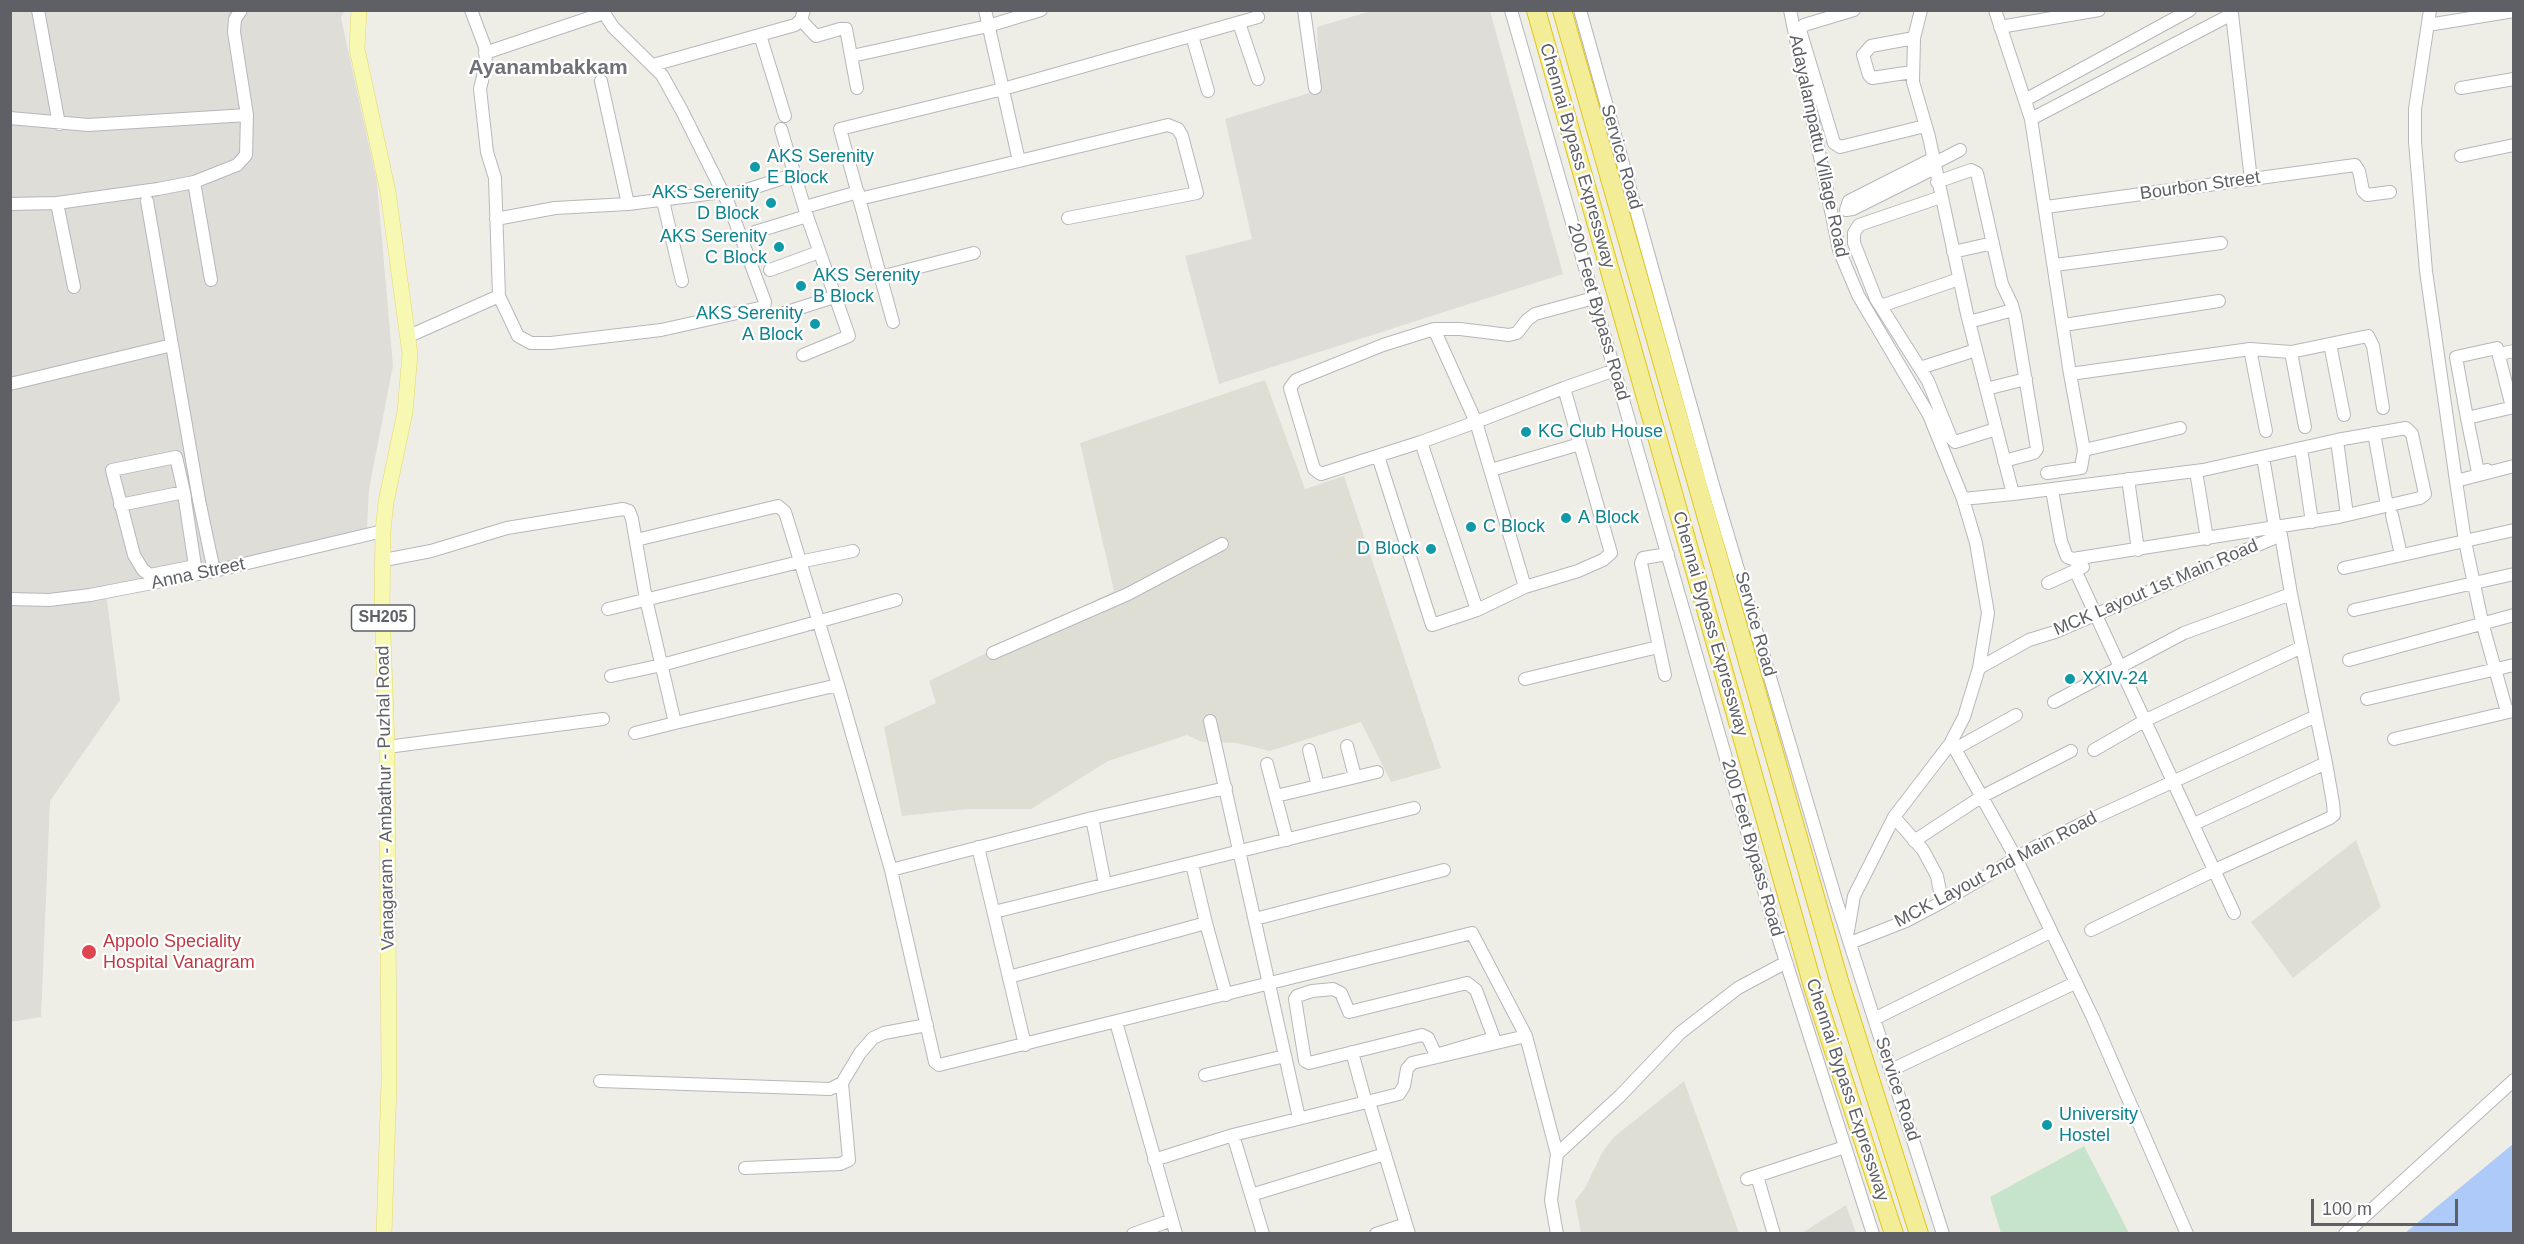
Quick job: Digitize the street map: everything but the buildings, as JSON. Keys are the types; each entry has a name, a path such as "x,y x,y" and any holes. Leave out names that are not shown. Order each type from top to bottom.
{"highway":[{"name":"Chennai Bypass Expressway","path":"1536,10 1814,990 1894,1233"},
{"name":"Chennai Bypass Expressway","path":"1562,10 1839,981 1919,1233"}],"main road":[{"name":"Vanagaram - Ambathur - Puzhal Road","path":"359,10 357,49 388,192 410,354 405,412 386,502 383,531 382,606 387,747 389,1082 384,1233"}],"street":[{"path":"38,10 59,124"},
{"path":"10,204 57,203 102,198 194,182 237,165 246,155 247,115 234,32 235,19 241,10"},
{"path":"471,10 485,53 486,64 480,89 487,152 495,178 499,296 518,336 531,343 550,343 661,330 764,307 765,302 723,192 682,111 662,75 613,27 603,12 485,53"},
{"path":"985,10 1019,162"},
{"path":"852,56 988,26 1041,10"},
{"path":"1304,10 1315,88"},
{"name":"200 Feet Bypass Road","path":"1511,10 1787,964 1873,1233"},
{"name":"Service Road","path":"1580,10 1713,485 1848,939 1943,1233"},
{"name":"Adayalampattu Village Road","path":"1790,10 1831,215 1847,273 1929,415 1963,499 1976,543 1988,613 1979,668 1953,746 1894,818 1854,896 1848,939"},
{"path":"1854,10 1804,25 1800,30 1836,146 1840,147 1925,126"},
{"path":"1921,10 1914,38 1912,72 1929,137 1969,322 2013,494"},
{"path":"1995,10 2031,119 2070,374 2084,450 2081,468 2047,473"},
{"path":"2000,27 2099,10"},
{"path":"2025,100 2190,10"},
{"path":"2394,739 2511,712 2482,622 2465,541 2426,271 2415,142 2415,110 2430,10"},
{"path":"2428,25 2514,10"},
{"path":"2031,119 2232,14 2251,180"},
{"path":"652,65 795,25 802,15 816,36 846,29 858,88"},
{"path":"893,322 840,129 1003,89 1258,18"},
{"path":"1239,23 1258,80"},
{"path":"2155,30 2166,49"},
{"path":"760,34 785,116"},
{"path":"1192,36 1208,91"},
{"path":"1912,72 1872,78 1863,55 1871,46 1914,38"},
{"path":"2110,54 2121,72"},
{"path":"2461,88 2514,79"},
{"path":"601,81 628,204"},
{"path":"10,118 88,125 247,115"},
{"path":"755,232 806,211 858,195 1019,162 1168,125 1178,129 1182,136 1197,193 1068,218"},
{"path":"781,129 819,252 849,336 803,355"},
{"path":"2461,156 2514,146"},
{"path":"1831,215 1853,209 1960,150"},
{"name":"Bourbon Street","path":"2046,207 2355,165 2359,171 2363,190 2367,195 2390,192"},
{"path":"1937,182 1971,170 1977,173 2002,284 2013,310 2037,449 2034,453 2004,461"},
{"path":"737,193 796,174"},
{"path":"194,182 211,280"},
{"path":"496,219 555,208 663,201 723,192"},
{"path":"1941,197 1859,225 1855,228 1854,243 1881,306 1928,381 1951,438 1955,442 1995,429"},
{"path":"147,201 198,497 214,571"},
{"path":"663,201 682,281"},
{"path":"57,203 74,287"},
{"path":"1953,252 1993,243"},
{"path":"2055,265 2221,243"},
{"path":"770,270 819,252"},
{"path":"880,277 974,253"},
{"path":"1881,306 1959,279"},
{"path":"409,336 499,296"},
{"path":"784,313 834,297"},
{"path":"1594,297 1535,314 1517,333 1434,329 1383,345 1296,380 1290,388 1316,472 1321,474 1421,442 1615,370"},
{"path":"2064,325 2219,301"},
{"path":"1969,322 2013,310"},
{"path":"1434,329 1476,422 1525,587"},
{"path":"2070,374 2250,348 2290,352 2368,336 2371,338 2383,408"},
{"path":"2330,344 2344,415"},
{"path":"10,384 172,345"},
{"path":"2250,348 2266,431"},
{"path":"2467,418 2513,407 2497,348 2456,357 2467,418 2478,472 2514,465"},
{"path":"1920,369 1976,350"},
{"path":"2499,354 2514,351"},
{"path":"2290,352 2305,427"},
{"path":"1986,388 2026,379"},
{"path":"1378,456 1432,625 1477,610 1525,587 1578,571 1603,560 1611,553 1563,388"},
{"path":"2084,450 2180,428"},
{"path":"1963,499 2196,471 2398,428 2409,430 2425,494 2389,511 2347,515 2138,550 2069,559 2061,541 2052,490"},
{"path":"2374,433 2389,511 2401,555"},
{"path":"2337,440 2347,515"},
{"path":"1421,442 1477,610"},
{"path":"1491,470 1580,444"},
{"path":"2301,448 2313,522"},
{"path":"176,457 195,566 150,575 143,570 134,555 120,505 112,470 176,457"},
{"path":"2263,457 2275,528"},
{"path":"2456,481 2514,465"},
{"path":"2196,471 2207,539"},
{"path":"2128,479 2138,550"},
{"path":"120,505 184,496 198,497"},
{"path":"636,540 778,506 785,512 891,870 936,1062 939,1065 1472,933 1526,1036 1557,1154 1551,1200 1557,1233"},
{"path":"384,560 431,551 507,528 623,509 629,511 646,599 675,723"},
{"path":"2344,568 2514,530"},
{"name":"Anna Street","path":"10,599 49,600 90,595 214,571 383,531"},
{"name":"MCK Layout 1st Main Road","path":"1979,668 2030,640 2055,632 2281,536 2291,594"},
{"path":"993,653 1128,594 1222,544"},
{"path":"608,609 853,551"},
{"path":"1665,675 1641,564 1643,558 1668,554"},
{"path":"2049,583 2099,559"},
{"path":"2076,570 2234,913"},
{"path":"2354,610 2514,574"},
{"path":"2054,702 2184,633 2291,594 2326,763 2334,815 2091,930"},
{"path":"611,676 662,665 896,600"},
{"path":"2349,660 2514,615"},
{"path":"1525,679 1658,647"},
{"path":"2094,750 2146,720 2302,647"},
{"path":"2367,699 2514,665"},
{"path":"635,733 838,685"},
{"path":"2016,715 1953,746 2016,858 2093,1018 2187,1233"},
{"name":"MCK Layout 2nd Main Road","path":"1848,939 1906,921 2075,827 2316,716"},
{"path":"387,747 603,719"},
{"path":"1210,721 1299,1118"},
{"path":"1347,746 1355,777"},
{"path":"1309,750 1318,786"},
{"path":"1914,841 1981,797 2071,751"},
{"path":"2194,824 2326,763"},
{"path":"1267,764 1287,840"},
{"path":"1276,795 1377,772"},
{"path":"891,870 1092,818 1226,788"},
{"path":"994,912 1414,808"},
{"path":"1092,818 1106,884"},
{"path":"1894,818 1923,850 1937,876 1942,903"},
{"path":"978,847 1025,1045"},
{"path":"1192,864 1226,995"},
{"path":"1255,919 1444,870"},
{"path":"1009,977 1206,923"},
{"path":"1874,1019 2050,932"},
{"path":"1557,1154 1620,1096 1680,1033 1738,988 1787,964"},
{"path":"1296,977 1300,994"},
{"path":"1467,983 1476,990 1494,1038 1436,1055 1427,1036 1422,1035 1310,1063 1305,1061 1295,999 1300,994 1333,989 1341,993 1349,1012 1467,983"},
{"path":"1891,1070 2075,983"},
{"path":"1116,1022 1176,1233"},
{"path":"600,1081 830,1089 842,1083 860,1053 873,1038 884,1033 927,1025"},
{"path":"1154,1160 1233,1135 1399,1094 1404,1086 1407,1069 1412,1063 1526,1036"},
{"path":"1352,1052 1408,1229 1376,1233"},
{"path":"1205,1075 1285,1056"},
{"path":"2345,1233 2514,1080"},
{"path":"745,1168 840,1164 849,1160 842,1083"},
{"path":"1233,1135 1263,1233"},
{"path":"1774,1233 1752,1177 1845,1147"},
{"path":"1251,1195 1385,1154"},
{"path":"1133,1233 1172,1220"}],"shaded area":[{"path":"11,11 344,11 341,18 377,182 393,366 369,489 367,530 233,564 105,586 120,700 50,801 41,1017 11,1022"},
{"path":"1371,11 1490,11 1563,274 1219,384 1185,256 1252,239 1225,119 1319,90 1317,27"},
{"path":"1265,380 1305,489 1344,476 1441,768 1391,782 1361,722 1270,751 1237,743 1202,742 1187,735 1108,761 1031,809 968,809 902,816 884,727 936,703 929,681 1114,591 1080,443"},
{"path":"2356,840 2381,907 2293,978 2251,922"},
{"path":"1684,1081 1739,1233 1581,1233 1575,1201 1585,1188 1603,1151 1614,1137"},
{"path":"1846,1205 1856,1233 1802,1233"}],"green space":[{"path":"2084,1146 2129,1233 2001,1233 1990,1197"}],"water":[{"path":"2513,1144 2513,1233 2405,1233"}],"place":[{"name":"AKS Serenity E Block","path":"755,167"},
{"name":"AKS Serenity D Block","path":"771,203"},
{"name":"AKS Serenity C Block","path":"779,247"},
{"name":"AKS Serenity B Block","path":"801,286"},
{"name":"AKS Serenity A Block","path":"815,324"},
{"name":"KG Club House","path":"1526,432"},
{"name":"A Block","path":"1566,518"},
{"name":"C Block","path":"1471,527"},
{"name":"D Block","path":"1431,549"},
{"name":"XXIV-24","path":"2070,679"},
{"name":"Appolo Speciality Hospital Vanagram","path":"89,952"},
{"name":"University Hostel","path":"2047,1125"}],"district":[{"name":"Ayanambakkam","path":"548,68"}]}
